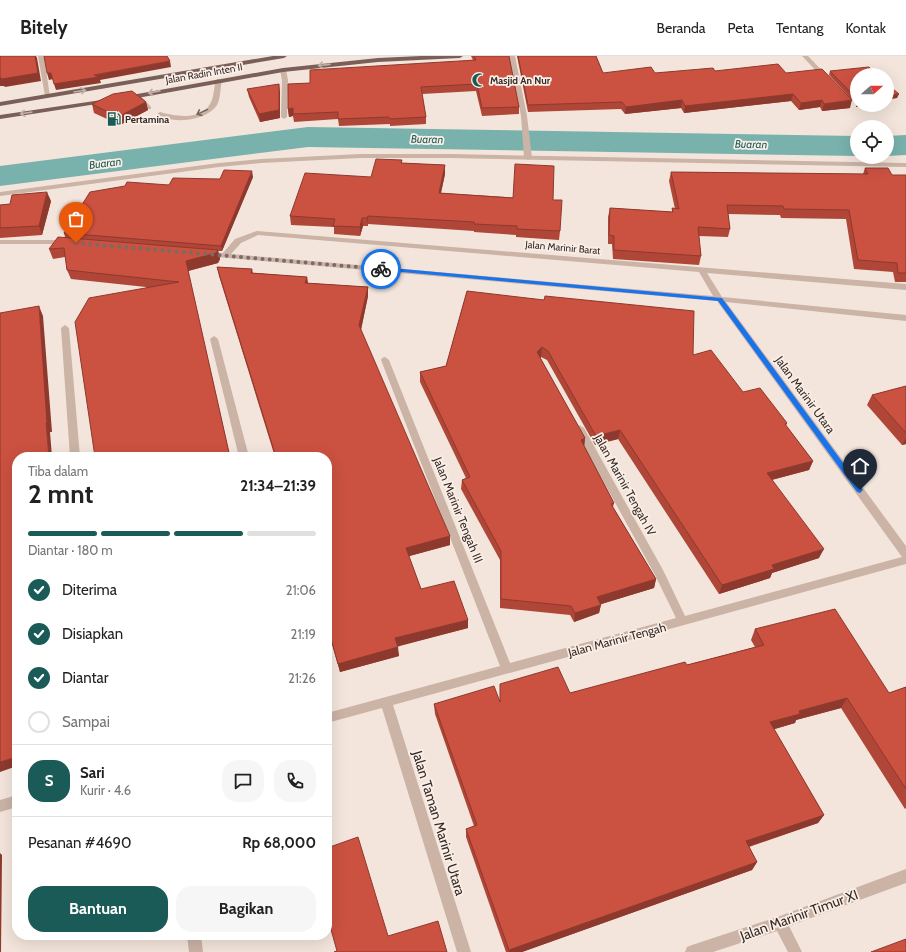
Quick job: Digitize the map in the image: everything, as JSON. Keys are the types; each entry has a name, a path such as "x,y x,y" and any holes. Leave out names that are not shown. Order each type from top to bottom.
{"main road":[{"name":"Jalan Radin Inten II","path":"0,104 284,56"},
{"name":"Jalan Radin Inten II","path":"0,117 138,96 219,80 283,70 378,60 460,56"}],"street":[{"path":"40,56 48,96"},
{"path":"512,56 524,116 528,154"},
{"path":"804,56 832,84"},
{"path":"283,70 285,80 284,118"},
{"path":"160,114 167,117 179,118 206,111 214,103 219,80"},
{"path":"138,96 150,108"},
{"path":"0,194 211,166 261,161 360,156 528,154 906,165"},
{"name":"Jalan Marinir Barat","path":"226,256 238,241 248,235 257,233 906,287"},
{"path":"0,242 23,241 76,243"},
{"path":"195,253 661,293 906,318"},
{"name":"Jalan Marinir Utara","path":"701,269 720,300 906,554"},
{"path":"65,328 75,452"},
{"path":"214,339 243,452"},
{"name":"Jalan Marinir Tengah III","path":"385,360 507,670"},
{"name":"Jalan Marinir Tengah IV","path":"576,422 683,622"},
{"name":"Jalan Marinir Tengah","path":"332,717 906,560"},
{"name":"Jalan Taman Marinir Utara","path":"386,703 464,952"},
{"path":"0,806 12,802"},
{"name":"Jalan Marinir Timur XI","path":"692,952 906,876"},
{"path":"780,922 795,952"},
{"path":"195,940 196,952"}],"building":[{"path":"0,56 35,56 38,73 2,79 0,78"},
{"path":"44,56 167,56 170,61 94,75 99,77 54,84 51,73 47,73"},
{"path":"474,56 509,56 519,107 482,108 477,84 421,87 426,117 338,119 338,112 293,114 293,108 288,109 288,84 310,83 310,70 476,60"},
{"path":"518,56 596,56 603,73 651,67 655,73 713,68 715,71 778,64 786,73 822,69 850,98 850,100 824,104 822,100 801,103 793,94 685,106 682,100 626,107 622,102 528,105"},
{"path":"850,69 850,92 830,71"},
{"path":"279,84 279,110 259,114 247,89"},
{"path":"894,90 899,94 894,95"},
{"path":"132,91 146,102 118,117 92,104 113,94"},
{"path":"376,159 402,160 401,163 445,165 439,193 513,198 515,164 554,166 553,200 562,200 560,231 517,229 517,226 474,224 474,222 368,216 367,218 362,218 360,227 333,226 335,219 290,216 305,173 371,177"},
{"path":"865,168 888,168 892,175 906,175 906,273 898,273 897,263 858,260 849,210 784,209 783,206 727,205 730,229 698,227 701,256 614,250 614,236 609,235 610,208 673,212 672,208 679,209 671,172 868,174"},
{"path":"224,170 252,171 221,246 64,233 90,192 125,186 127,182 169,185 173,178 220,179"},
{"path":"47,192 39,226 0,228 0,205 10,204 12,195"},
{"path":"58,237 218,250 216,253 186,261 229,452 94,452 75,322 89,298 179,282 67,270 64,248 49,249"},
{"path":"217,267 252,269 251,273 307,277 305,283 368,287 359,325 450,536 406,548 421,589 454,581 468,620 395,638 398,647 338,664 332,642 332,452 274,452"},
{"path":"467,291 544,300 545,296 694,311 693,355 711,350 743,392 760,388 787,423 785,424 813,461 767,473 824,549 772,565 774,569 722,585 620,430 596,436 548,351 542,347 537,352 585,438 581,440 614,503 611,504 656,579 597,597 601,605 575,613 571,606 501,599 501,551 462,480 470,477 420,372 446,366"},
{"path":"39,306 49,452 12,452 12,758 0,762 0,313"},
{"path":"906,386 906,433 872,395"},
{"path":"835,609 889,693 906,687 906,789 847,698 799,711 800,714 770,722 824,815 746,841 757,862 509,950 466,829 477,825 434,704 494,686 500,702 500,684 558,667 570,693 685,662 687,665 764,645 755,629"},
{"path":"358,837 388,936 438,921 447,952 334,952 337,951 332,933 332,846"},
{"path":"906,939 906,952 871,952"}],"waterway":[{"name":"Buaran","path":"0,176 308,137 850,146"},
{"name":"Buaran","path":"894,146 906,145"}],"way so far":[{"path":"76,243 381,269"}],"place":[{"name":"Masjid An Nur","path":"479,80"},
{"name":"Pertamina","path":"114,119"}],"route":[{"path":"381,269 661,293 720,300 860,490"}]}
